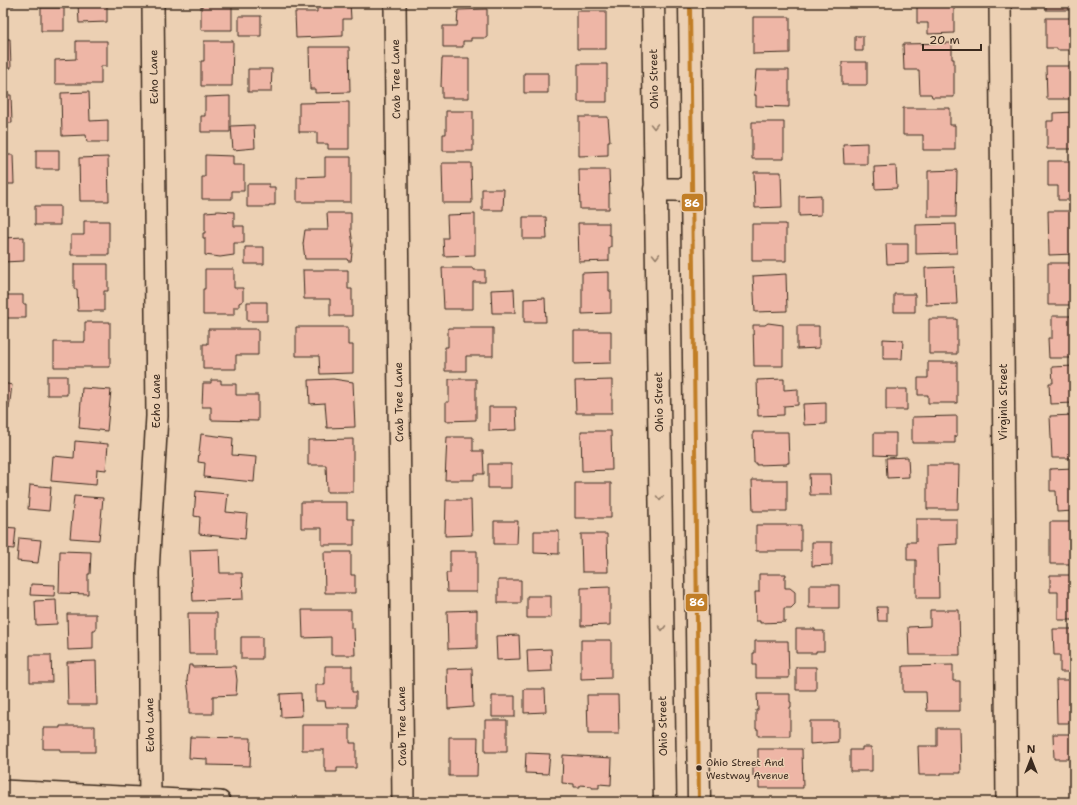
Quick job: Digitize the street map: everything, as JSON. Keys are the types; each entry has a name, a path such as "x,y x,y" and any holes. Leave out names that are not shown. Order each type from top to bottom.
{"street":[{"name":"Echo Lane","path":"150,798 148,572 157,416 154,3"},
{"name":"Crab Tree Lane","path":"395,3 403,802"},
{"name":"Ohio Street","path":"652,3 664,802"},
{"path":"690,3 699,802"},
{"name":"Virginia Street","path":"1000,3 1007,802"},
{"path":"655,189 692,190"},
{"path":"660,474 695,474"},
{"path":"3,791 220,802"}],"building":[{"path":"3,3 13,3 14,6 3,6"},
{"path":"78,3 107,3 107,22 79,23"},
{"path":"203,3 232,3 232,30 201,30 201,6 203,6"},
{"path":"317,3 350,3 351,19 343,19 343,36 296,38 295,12 317,12"},
{"path":"911,3 954,3 954,33 928,34 928,23 917,23 917,6 911,6"},
{"path":"1046,3 1074,3 1074,10 1046,10"},
{"path":"41,8 64,8 64,31 41,31"},
{"path":"487,9 487,38 471,38 471,41 463,41 463,47 443,47 443,26 457,26 458,10"},
{"path":"577,11 606,11 606,49 577,49"},
{"path":"239,16 261,16 261,36 239,36"},
{"path":"753,17 790,17 790,53 753,54"},
{"path":"1046,18 1074,18 1074,47 1070,48 1070,50 1046,48"},
{"path":"855,36 863,36 863,51 855,51"},
{"path":"3,39 10,39 11,68 3,68"},
{"path":"76,41 107,41 107,66 101,66 101,84 55,84 55,60 76,59"},
{"path":"204,41 233,41 232,86 201,86 201,61 204,61"},
{"path":"952,43 952,59 954,59 954,97 932,97 931,94 920,94 919,70 904,70 903,44"},
{"path":"309,47 349,47 350,92 315,93 315,89 310,89"},
{"path":"442,58 469,58 469,98 442,98"},
{"path":"842,62 867,62 867,85 842,85"},
{"path":"578,64 607,64 607,102 578,102"},
{"path":"1046,66 1074,66 1074,99 1047,99"},
{"path":"248,69 272,69 271,92 248,92"},
{"path":"756,70 789,70 789,107 756,106 756,95 754,95"},
{"path":"524,73 548,73 548,93 524,93"},
{"path":"89,92 90,121 108,120 108,142 87,142 86,135 62,136 61,93"},
{"path":"3,95 11,95 12,123 3,123"},
{"path":"230,96 230,132 201,132 201,116 205,116 205,97"},
{"path":"349,102 349,149 328,149 328,144 317,144 317,132 299,132 299,103"},
{"path":"903,108 950,108 950,125 955,125 955,150 923,150 923,135 903,135"},
{"path":"446,111 473,111 473,151 443,151 443,134 446,134"},
{"path":"1074,112 1074,149 1047,149 1047,121 1053,121 1053,113"},
{"path":"579,117 608,117 610,141 608,141 608,155 579,156"},
{"path":"752,122 784,122 784,159 752,159"},
{"path":"254,125 255,148 233,150 231,126"},
{"path":"867,143 867,164 844,164 843,144"},
{"path":"36,150 59,150 59,169 36,169"},
{"path":"3,155 13,155 14,184 3,184"},
{"path":"205,155 233,156 233,165 244,165 244,191 232,191 232,199 202,199 202,177 205,177"},
{"path":"108,157 109,201 80,201 79,158"},
{"path":"325,157 351,157 351,202 297,202 297,177 325,176"},
{"path":"1048,161 1074,161 1074,200 1058,200 1058,186 1048,186"},
{"path":"442,163 471,163 472,203 443,203"},
{"path":"896,166 897,188 875,189 874,167"},
{"path":"579,170 609,170 609,209 580,209"},
{"path":"957,170 956,217 928,217 928,171"},
{"path":"754,172 781,172 782,207 755,208"},
{"path":"247,184 269,184 269,187 275,187 275,205 269,205 269,207 247,207"},
{"path":"482,189 504,189 503,210 482,210"},
{"path":"821,195 821,215 799,216 799,196"},
{"path":"35,206 60,206 60,225 35,225"},
{"path":"1048,211 1074,211 1074,254 1049,255"},
{"path":"205,212 234,212 234,226 244,226 244,243 234,243 234,255 220,257 205,255 205,238 203,238 203,233 205,233"},
{"path":"327,213 351,213 353,245 351,261 348,261 347,259 305,259 303,244 305,230 328,230"},
{"path":"475,214 475,255 444,256 443,238 448,238 447,215"},
{"path":"523,217 546,217 547,239 523,239"},
{"path":"84,221 109,221 109,255 71,255 71,235 84,235"},
{"path":"578,223 609,223 611,247 609,247 609,261 579,262"},
{"path":"752,224 786,224 786,261 752,261"},
{"path":"956,224 957,253 916,254 916,225"},
{"path":"24,237 24,261 3,262 3,238"},
{"path":"886,244 908,244 908,263 887,264"},
{"path":"245,247 264,247 264,264 245,264"},
{"path":"1048,263 1074,263 1074,305 1048,305"},
{"path":"74,264 108,264 108,291 104,291 104,311 78,311 77,289 74,289"},
{"path":"954,267 957,304 926,305 925,268"},
{"path":"442,268 473,268 473,270 485,270 485,282 473,282 473,309 444,309"},
{"path":"205,269 234,269 234,288 243,288 243,301 239,303 239,307 234,307 234,315 203,315"},
{"path":"303,270 348,270 348,289 352,289 352,316 330,316 330,299 304,299"},
{"path":"609,272 611,313 582,314 582,273"},
{"path":"786,274 787,311 755,312 753,276"},
{"path":"514,289 515,313 492,313 491,290"},
{"path":"894,294 915,294 915,312 894,312"},
{"path":"6,295 23,295 23,304 26,304 26,318 5,318"},
{"path":"545,298 546,322 524,322 524,299"},
{"path":"247,302 267,302 267,321 247,321"},
{"path":"1052,316 1074,316 1074,358 1049,358 1048,338 1052,338"},
{"path":"929,319 957,319 957,354 929,354"},
{"path":"85,322 110,322 110,367 54,367 54,342 85,342"},
{"path":"768,323 783,325 783,366 754,366 753,325 765,325"},
{"path":"797,326 819,326 819,348 797,349"},
{"path":"296,327 348,327 348,345 353,345 353,373 320,374 319,356 296,356"},
{"path":"448,328 493,328 493,356 466,356 466,371 445,371 445,347 448,347"},
{"path":"208,329 258,329 258,355 236,355 236,369 203,369 203,344 208,344"},
{"path":"3,330 4,368 3,368"},
{"path":"574,331 611,331 611,363 574,364"},
{"path":"883,339 903,340 902,359 883,359"},
{"path":"928,362 957,362 957,403 928,403 928,395 918,395 918,378 928,378"},
{"path":"1074,366 1074,403 1050,404 1049,383 1053,383 1052,367"},
{"path":"47,376 67,376 67,395 47,395"},
{"path":"333,379 353,382 355,427 327,428 325,403 310,404 309,380"},
{"path":"449,379 476,379 476,420 446,421 446,402 449,402"},
{"path":"784,379 784,390 798,389 798,405 784,406 784,415 758,416 757,380"},
{"path":"211,380 221,380 221,384 236,384 236,395 258,395 258,421 211,420 211,407 202,407 203,383 211,383"},
{"path":"612,380 612,413 576,413 575,381"},
{"path":"3,383 12,385 9,409 3,408"},
{"path":"82,388 111,390 107,431 79,428"},
{"path":"886,389 907,389 907,410 886,410"},
{"path":"826,403 826,424 804,425 803,404"},
{"path":"489,407 516,407 517,430 489,431"},
{"path":"1074,415 1074,458 1052,458 1050,416"},
{"path":"957,416 957,436 955,436 955,443 912,443 912,417"},
{"path":"581,431 611,431 612,470 582,471"},
{"path":"753,432 788,432 789,463 756,465 756,463 754,463"},
{"path":"874,433 896,433 896,456 874,455"},
{"path":"201,434 233,438 232,455 256,457 254,482 204,477 205,463 198,462"},
{"path":"447,437 473,437 473,451 483,451 484,474 474,474 474,480 445,480"},
{"path":"353,439 353,492 327,492 326,465 308,465 308,440"},
{"path":"75,441 108,444 106,470 97,469 96,485 51,481 53,456 74,458"},
{"path":"908,457 909,477 887,478 886,458"},
{"path":"488,464 511,464 511,488 488,488"},
{"path":"927,465 959,465 958,509 927,509"},
{"path":"1074,468 1074,511 1057,512 1056,491 1050,491 1050,469"},
{"path":"809,474 830,474 831,495 810,495"},
{"path":"752,480 787,480 787,511 753,511"},
{"path":"575,483 611,483 611,518 575,518"},
{"path":"30,485 51,487 49,511 28,509"},
{"path":"196,491 228,494 226,512 247,514 245,539 199,534 200,517 194,516"},
{"path":"74,496 103,498 99,540 70,538"},
{"path":"446,500 471,500 472,535 445,536"},
{"path":"301,502 347,502 347,519 354,519 354,545 322,545 322,528 301,528"},
{"path":"916,519 957,519 957,544 938,545 939,598 916,598 916,560 907,560 907,542 916,542"},
{"path":"494,521 518,521 517,544 494,544"},
{"path":"1050,522 1074,522 1074,564 1050,564"},
{"path":"756,525 801,525 801,551 756,551"},
{"path":"3,527 16,528 14,549 3,548"},
{"path":"534,531 559,531 559,554 534,553"},
{"path":"581,534 607,534 608,572 582,572"},
{"path":"19,538 41,540 38,563 17,561"},
{"path":"812,542 832,542 832,565 812,566"},
{"path":"219,549 220,573 242,573 243,599 193,601 190,550"},
{"path":"60,551 91,552 90,574 88,574 88,594 59,593"},
{"path":"450,551 477,551 477,592 447,592 446,573 450,573"},
{"path":"324,552 351,552 351,575 355,575 355,593 325,593"},
{"path":"759,574 786,574 785,588 790,588 795,592 795,604 791,608 784,608 784,621 786,622 760,623 760,621 756,621 755,592 759,592"},
{"path":"1050,575 1074,575 1074,620 1058,620 1058,592 1050,592"},
{"path":"498,580 521,580 521,603 498,603"},
{"path":"31,584 55,585 54,596 30,595"},
{"path":"809,585 839,585 839,608 809,608"},
{"path":"610,587 610,625 581,626 581,588"},
{"path":"527,596 551,596 551,618 527,618"},
{"path":"56,600 57,624 36,625 35,601"},
{"path":"877,607 887,607 887,621 878,621"},
{"path":"302,610 351,610 351,628 354,628 355,655 331,655 331,637 303,638"},
{"path":"477,610 477,648 448,649 447,611"},
{"path":"930,610 959,610 960,655 909,655 908,627 930,626"},
{"path":"188,613 217,613 217,654 189,654"},
{"path":"67,614 96,614 96,630 93,630 93,649 68,650"},
{"path":"796,629 815,629 815,631 824,631 824,651 816,651 816,653 796,653"},
{"path":"1053,629 1074,629 1074,672 1060,672 1060,655 1054,655"},
{"path":"519,635 520,659 497,660 496,636"},
{"path":"241,637 262,637 262,659 241,659"},
{"path":"581,640 611,640 611,678 581,679"},
{"path":"755,641 788,641 789,678 756,678 756,665 753,665"},
{"path":"551,649 552,671 528,672 527,650"},
{"path":"30,655 51,655 52,682 30,682"},
{"path":"96,661 97,705 68,705 67,662"},
{"path":"189,665 192,665 192,667 235,666 237,680 236,695 213,696 213,714 189,714 187,680"},
{"path":"953,665 953,681 960,681 960,711 927,711 926,692 903,692 903,666"},
{"path":"325,666 352,666 352,692 356,692 356,707 326,707 325,701 316,701 316,685 325,685"},
{"path":"796,667 816,667 816,690 796,690"},
{"path":"472,668 473,707 448,709 447,669"},
{"path":"1056,680 1074,680 1074,723 1057,723"},
{"path":"524,689 545,689 546,712 524,713"},
{"path":"301,693 302,716 281,717 280,694"},
{"path":"757,694 790,694 790,736 758,736 758,729 756,729 756,710 758,710"},
{"path":"587,695 618,695 619,734 588,734"},
{"path":"492,696 515,696 515,717 492,717"},
{"path":"485,720 507,720 507,752 485,752"},
{"path":"810,721 838,721 838,742 810,744"},
{"path":"302,725 350,725 350,743 356,743 356,768 337,768 337,772 326,772 326,768 324,768 324,750 302,750"},
{"path":"60,726 95,726 95,752 60,752 60,749 43,749 43,728 60,728"},
{"path":"937,728 960,728 961,773 919,775 918,746 937,746"},
{"path":"1053,734 1074,734 1074,759 1054,759"},
{"path":"190,737 251,738 250,766 207,765 207,759 189,758"},
{"path":"449,737 478,737 477,776 449,776"},
{"path":"862,747 871,747 872,771 850,771 850,750 862,750"},
{"path":"758,749 802,749 803,788 759,788 759,776 753,776 753,766 758,766"},
{"path":"526,753 550,754 548,774 525,773"},
{"path":"563,755 612,758 611,785 599,784 599,788 592,788 592,786 580,785 580,787 574,787 574,784 562,783"}],"transit line":[{"name":"86","path":"690,3 699,802"}],"place":[{"name":"Ohio Street And Westway Avenue","path":"699,768"}]}
